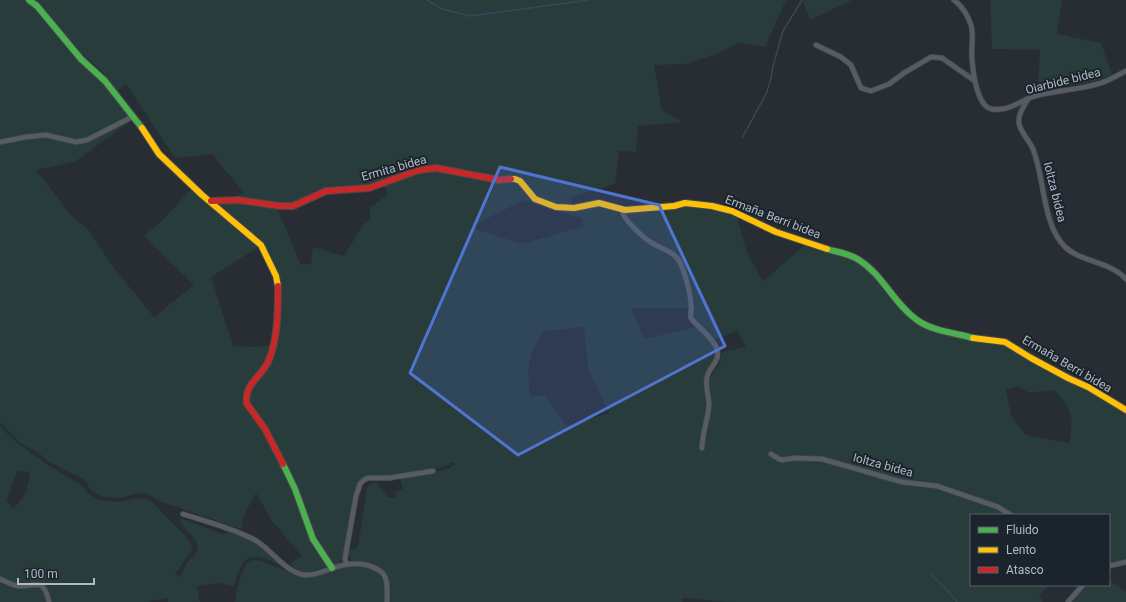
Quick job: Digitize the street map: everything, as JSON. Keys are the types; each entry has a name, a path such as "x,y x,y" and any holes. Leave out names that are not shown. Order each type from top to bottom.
{"street":[{"path":"29,0 37,6 65,42 105,81 145,132 160,154 192,185 214,203 227,217 261,245 278,283 278,306 275,338 268,362 247,390 247,404 265,429 295,489 313,539 332,568"},
{"name":"Oiarbide bidea","path":"954,0 961,6 971,26 972,59 975,81 981,101 985,107 992,109 1008,108 1036,96 1072,90 1103,82 1126,70"},
{"path":"816,44 841,57 851,65 861,88 871,91 889,84 931,57 942,58 975,81"},
{"name":"Ioltza bidea","path":"1028,99 1021,111 1019,122 1033,149 1043,185 1048,214 1056,236 1074,253 1111,268 1126,280"},
{"path":"0,142 46,135 76,142 84,141 97,136 132,117"},
{"name":"Ermita bidea","path":"214,203 242,200 270,206 288,206 301,204 321,192 369,188 418,170 427,168 445,168 499,180 515,179 520,181 534,199 556,207 574,208 599,203 622,210"},
{"name":"Ermaña Berri bidea","path":"622,210 674,206 685,203 721,207 745,216 776,232 858,260 870,268 907,312 918,321 932,327 978,339 1006,342 1031,358 1088,387 1126,410"},
{"path":"622,210 624,216 642,235 656,245 668,250 678,259 684,273 692,306 691,318 709,337 717,349 716,362 707,376 706,384 709,408 702,437 702,448"},
{"name":"Ioltza bidea","path":"771,454 782,460 796,458 822,459 902,482 937,486 998,507 1010,514"},
{"path":"346,564 345,558 356,496 358,489 364,480 368,478 389,478 433,471"},
{"path":"184,514 256,540 287,567 297,573 314,575 346,564 371,566 383,572 386,582 387,602"},
{"path":"1110,566 1126,562"},
{"path":"0,579 19,586 36,584 42,585 49,602"},
{"path":"1068,602 1082,586"}],"highlighted area":[{"path":"500,167 659,205 725,346 518,455 410,373"}],"green space":[{"path":"0,0 25,0 31,3 46,18 81,63 102,81 104,73 69,42 35,0 786,0 765,47 739,42 717,54 685,64 654,65 662,110 683,122 638,126 636,152 619,151 615,184 571,197 574,210 597,205 608,207 615,211 639,236 650,244 668,252 679,264 689,308 631,308 644,339 696,327 707,338 715,351 716,355 714,361 707,372 705,379 707,406 699,445 704,447 705,434 711,411 709,388 710,378 720,363 722,352 746,347 737,331 713,340 695,322 686,273 681,262 670,249 655,243 644,236 626,216 626,212 673,208 686,205 716,209 737,217 747,253 763,281 806,244 856,261 876,277 905,313 916,322 935,331 976,340 1002,343 1067,379 1083,385 1126,412 1126,560 1110,564 1110,514 1012,514 998,505 935,484 902,481 827,458 802,456 781,458 772,453 770,455 772,458 779,461 812,460 825,462 903,484 936,488 998,508 1007,514 970,514 970,586 1048,586 1039,596 1043,602 729,602 682,598 683,602 389,602 388,582 385,574 378,568 368,564 352,561 348,556 349,550 358,548 367,488 371,484 377,483 388,498 396,497 395,492 403,489 400,478 448,469 456,464 452,462 447,466 439,468 388,477 368,476 364,478 358,483 354,493 343,559 337,564 326,569 311,573 304,573 289,564 302,556 272,521 256,493 244,515 241,529 159,501 145,493 137,493 118,498 101,496 92,491 87,481 48,461 40,454 18,441 0,422","holes":["126,84 175,158 212,154 244,193 217,203 263,244 278,275 280,316 277,345 251,347 233,346 211,277 260,246 191,189 162,221 144,236 194,285 154,317 114,268 88,229 75,220 36,170 76,161 132,120 113,95","378,183 384,185 388,194 370,208 370,220 363,225 344,256 313,247 311,264 301,265 276,206 302,204 314,191 336,187 356,187","524,200 582,219 583,227 521,244 470,227","584,327 588,369 609,413 566,426 545,395 530,397 528,372 532,351 543,331","255,376 257,379 249,394 254,417 245,406 242,396 246,387","1018,386 1029,393 1054,390 1065,403 1070,414 1071,426 1069,443 1026,435 1011,415 1006,390"]},
{"path":"803,0 852,0 810,20"},
{"path":"990,0 1062,0 1057,34 1101,43 1112,74 1097,81 1038,91 1040,50 992,49"},
{"path":"0,426 28,451 80,484 88,493 97,499 119,502 137,498 149,499 191,542 192,550 175,574 180,577 187,563 196,553 198,547 196,541 180,522 180,518 223,534 231,533 247,538 264,549 284,567 259,557 250,558 246,560 238,572 234,586 220,583 197,586 200,602 168,602 168,598 148,602 50,602 45,586 42,590 46,602 0,602","holes":["17,471 28,472 30,477 26,490 20,502 13,508 11,507 11,504 6,502"]},
{"path":"252,560 261,561 297,575 305,576 342,566 361,566 371,568 382,574 384,579 385,602 235,602 242,573 248,563"},
{"path":"1110,581 1126,592 1126,602 1071,602 1084,586 1110,586"}],"waterway":[{"path":"427,0 442,9 470,16 589,0"},
{"path":"742,138 766,94 783,31 802,0"},
{"path":"931,575 957,602"}],"traffic: fast":[{"path":"29,0 37,6 81,59 105,81 142,128"},
{"path":"827,249 852,256 867,266 875,273 902,306 923,324 973,338"},
{"path":"283,464 295,489 313,539 332,568"}],"traffic: slow":[{"path":"142,128 159,154 202,195 261,245 276,276 278,286"},
{"path":"511,179 520,181 535,199 556,207 574,208 599,203 625,210 674,206 685,203 712,206 732,211 776,232 827,249"},
{"path":"973,338 1005,342 1031,358 1088,387 1126,410"}],"traffic: jam":[{"path":"211,201 238,200 280,206 293,206 326,191 369,188 419,170 436,168 499,180 511,179"},
{"path":"278,286 277,325 274,344 268,362 250,386 246,397 247,404 265,429 283,464"}]}
